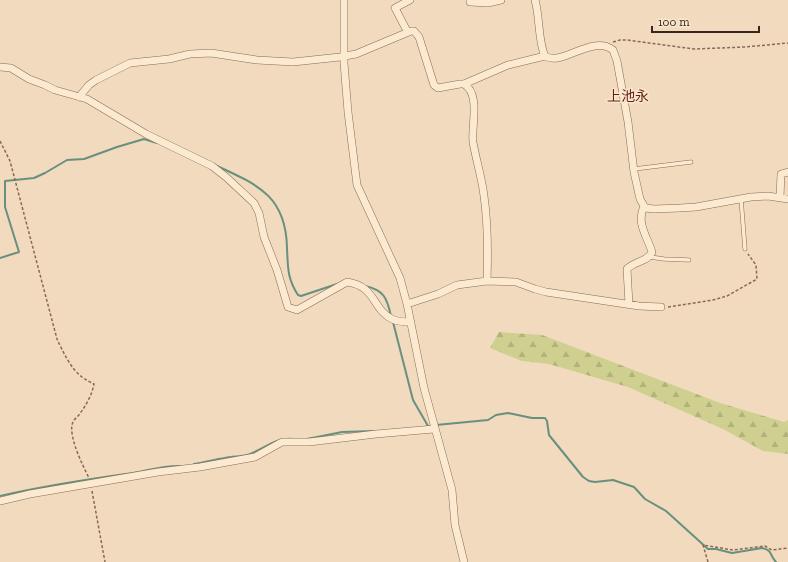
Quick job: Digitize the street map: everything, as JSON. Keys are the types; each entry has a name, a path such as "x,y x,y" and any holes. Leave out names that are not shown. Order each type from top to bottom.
{"street":[{"path":"344,0 344,57 348,112 357,185 400,278 434,429 451,486 453,514 464,562"},
{"path":"408,31 395,8 410,0"},
{"path":"470,0 470,2 477,3 488,3 501,0"},
{"path":"535,0 539,15 542,51 545,56"},
{"path":"79,97 89,85 96,80 130,64 169,59 190,54 211,53 257,60 293,62 344,57 356,54 408,31 414,31 419,37 436,87 440,88 464,84 508,65 545,56 553,59 592,46 607,47 613,50 617,61 628,122 634,169 640,199 646,208 680,208 768,196 788,199"},
{"path":"0,64 55,90 87,99 146,134 212,166 226,177 254,203 259,213 264,237 277,270 288,307 297,310 347,282 354,283 367,289 384,313 392,319 403,322 411,322"},
{"path":"464,84 469,89 474,109 473,139 486,212 488,249 487,281"},
{"path":"780,197 780,174 788,172"},
{"path":"629,304 627,269 631,265 652,254 652,250 644,235 640,219 641,211 644,206"},
{"path":"407,304 438,294 457,285 487,281 516,282 546,292 648,307 660,307"},
{"path":"0,501 91,483 200,467 255,457 282,442 309,442 434,429"}],"lane":[{"path":"634,169 692,162"},
{"path":"741,199 745,249"},
{"path":"648,257 689,260"}],"path":[{"path":"607,47 611,43 620,40 694,48 745,47 788,43"},
{"path":"0,141 10,161 57,339 67,358 77,372 82,377 94,384 92,392 82,412 71,426 76,447 91,483 105,562"},
{"path":"660,307 678,306 727,296 757,279 756,265 745,249"},
{"path":"708,562 703,545 734,550 765,546 772,550 788,548"}],"green space":[{"path":"499,332 542,335 720,403 784,422 788,420 788,454 763,451 723,429 628,387 549,364 522,361 490,348"}],"waterway":[{"path":"0,258 19,252 5,207 5,181 34,178 67,160 84,159 144,139 157,143"},
{"path":"217,166 257,187 275,204 281,216 285,230 290,278 298,295 301,296 337,284"},
{"path":"365,286 377,290 384,296 391,316"},
{"path":"393,322 413,400 428,426"},
{"path":"436,425 488,420 496,415 508,413 532,418 545,418 547,421 549,435 583,477 589,481 595,482 613,480 634,487 645,499 666,511 708,549 716,549 732,553 762,548 768,550 776,562"},
{"path":"307,439 342,432 374,431"},
{"path":"194,464 228,457 247,455 280,440 293,439"},
{"path":"0,496 83,480 164,467 182,466"}],"district":[{"name":"上池永","path":"628,96"}]}
